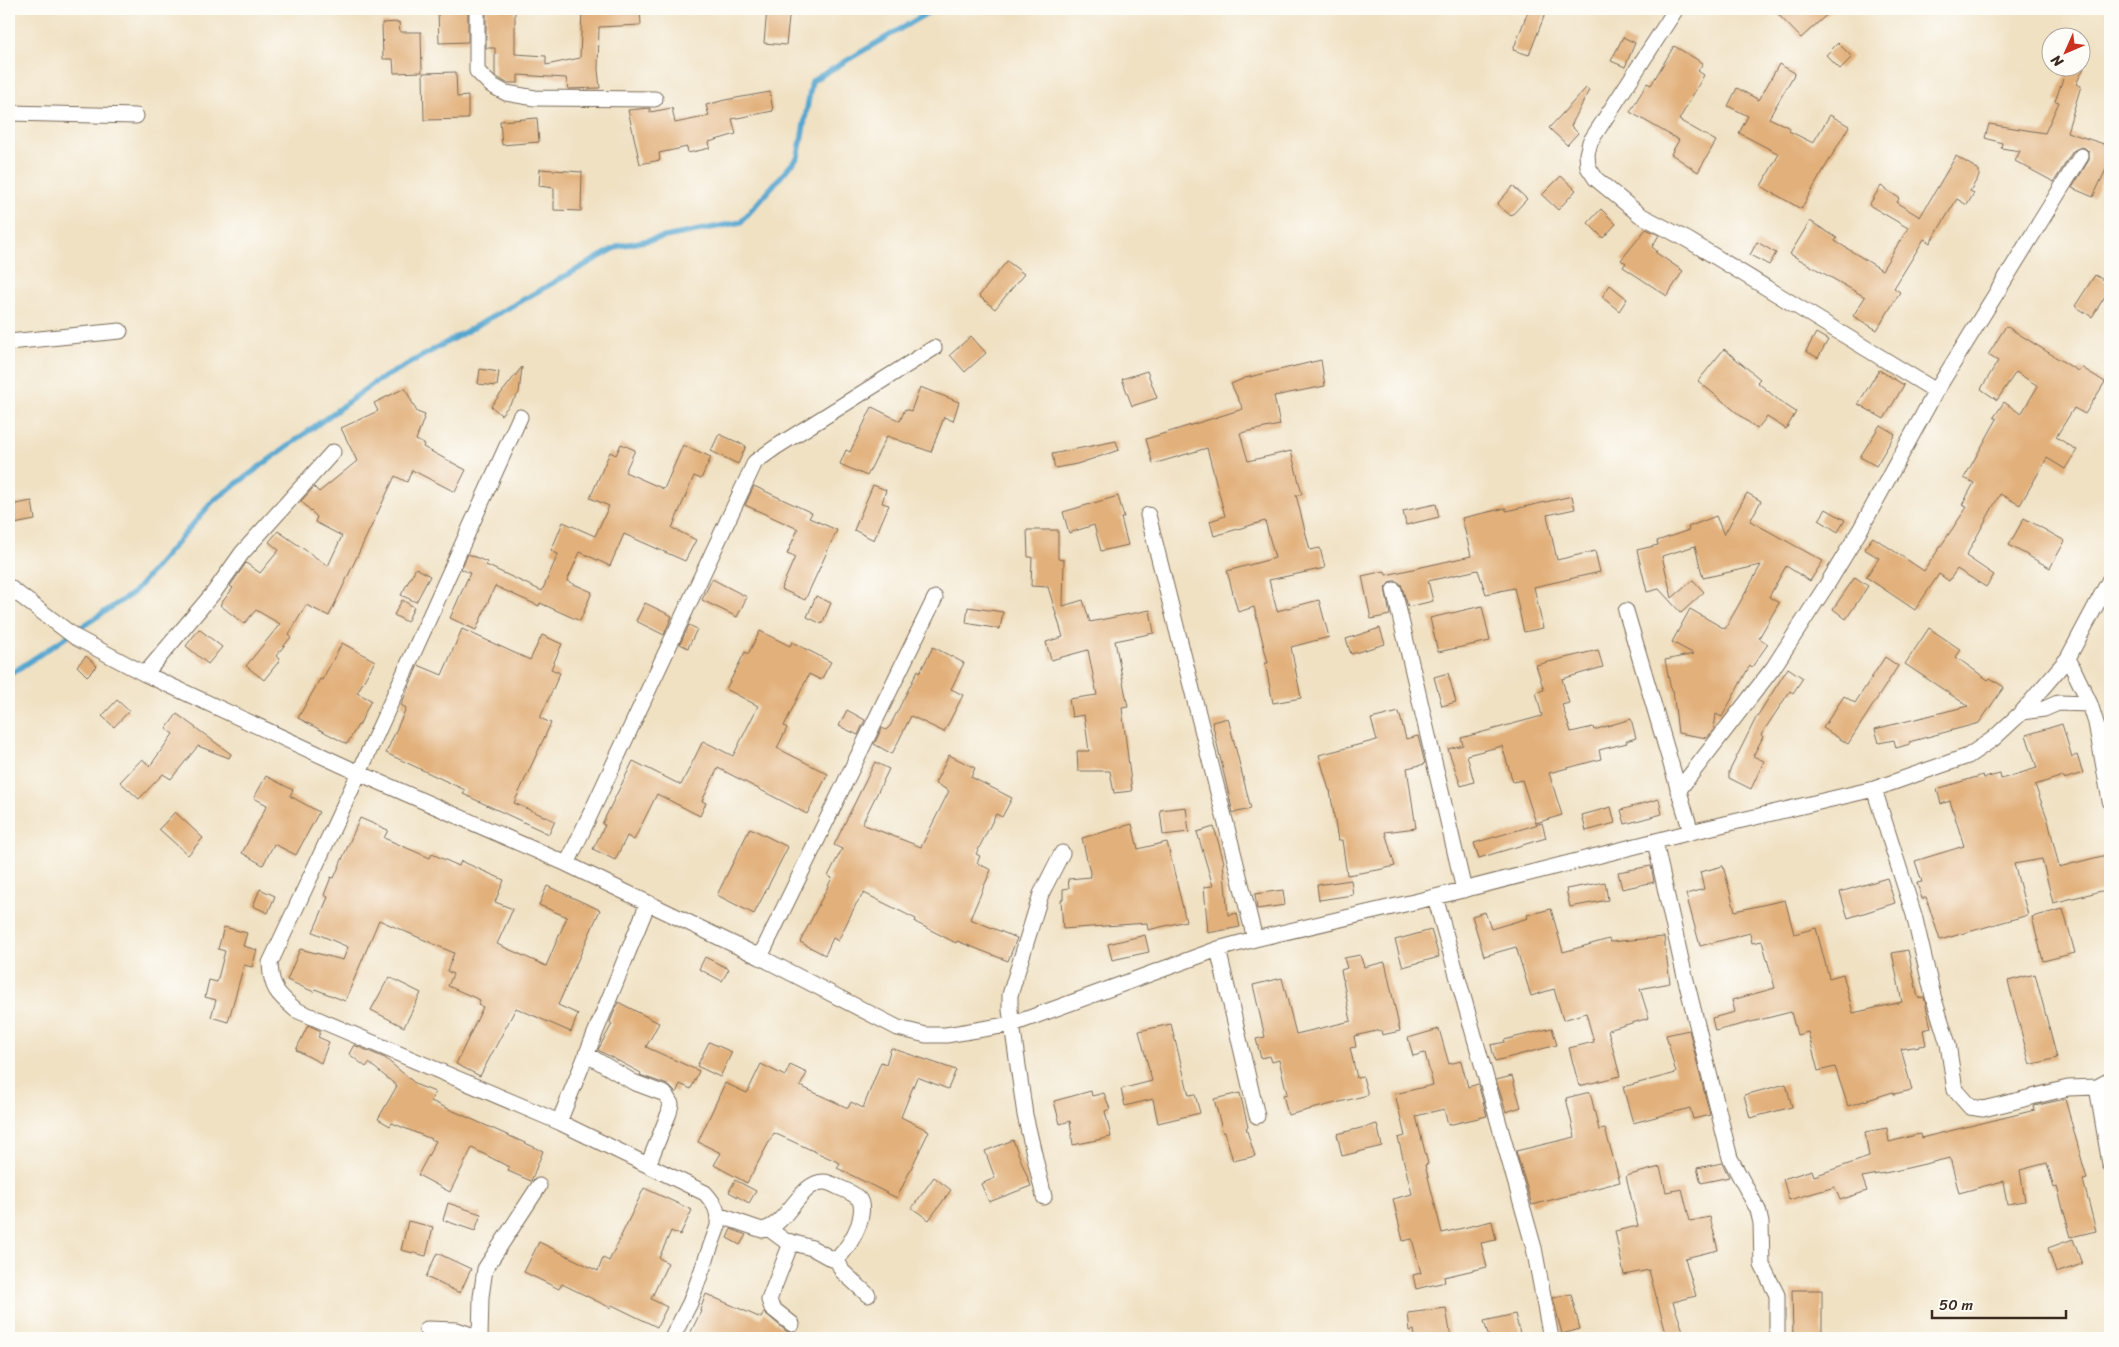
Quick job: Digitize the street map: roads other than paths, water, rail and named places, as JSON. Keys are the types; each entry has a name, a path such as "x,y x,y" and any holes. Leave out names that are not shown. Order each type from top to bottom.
{"street":[{"path":"477,9 477,71 491,84 506,93 535,98 655,99"},
{"path":"1676,9 1590,142 1587,154 1588,167 1596,179 1640,215 1688,240 1936,391"},
{"path":"9,113 136,116"},
{"path":"1678,791 1773,668 1828,583 1860,530 1936,391 2081,156"},
{"path":"9,342 120,331"},
{"path":"567,864 755,462 762,455 934,348"},
{"path":"520,417 359,773 270,963 270,981 280,997 296,1010 559,1122 705,1193 716,1204 718,1226 690,1303 672,1338"},
{"path":"145,674 215,591 242,552 333,452"},
{"path":"1148,516 1255,939"},
{"path":"9,587 75,636 145,674 359,773 567,864 760,957 898,1028 926,1035 946,1035 1013,1024 1218,949 1464,890 1691,832 1874,789 1968,756 1993,739 2022,712 2068,658 2110,578"},
{"path":"1394,590 1464,890"},
{"path":"760,957 935,598"},
{"path":"1626,611 1691,832"},
{"path":"2068,658 2090,704 2096,723 2110,802"},
{"path":"2022,712 2044,709 2058,704 2090,704"},
{"path":"1874,789 1914,915 1933,996 1948,1044 1955,1090 1970,1107 1983,1108 2068,1088 2104,1083 2110,1164"},
{"path":"1655,842 1681,960 1730,1158 1758,1210 1761,1223 1762,1265 1764,1272 1775,1286 1777,1295 1777,1338"},
{"path":"1044,1197 1025,1115 1010,1010 1010,995 1041,894 1062,853"},
{"path":"1435,897 1534,1248 1551,1338"},
{"path":"559,1122 648,903"},
{"path":"1218,949 1257,1116"},
{"path":"586,1054 634,1082 665,1094 671,1104 648,1165"},
{"path":"718,1215 762,1230 769,1229 778,1222 810,1187 817,1183 826,1182 851,1193 860,1200 862,1205 860,1222 850,1244 837,1259"},
{"path":"426,1329 457,1330 480,1338 481,1297 485,1269 539,1186"},
{"path":"769,1229 791,1243 812,1248 832,1259 837,1259"},
{"path":"791,1243 769,1300 772,1308 792,1324"},
{"path":"837,1259 842,1271 868,1295"}],"waterway":[{"path":"9,675 133,593 213,501 374,383 619,246 741,222 798,157 812,81 934,9"}]}
